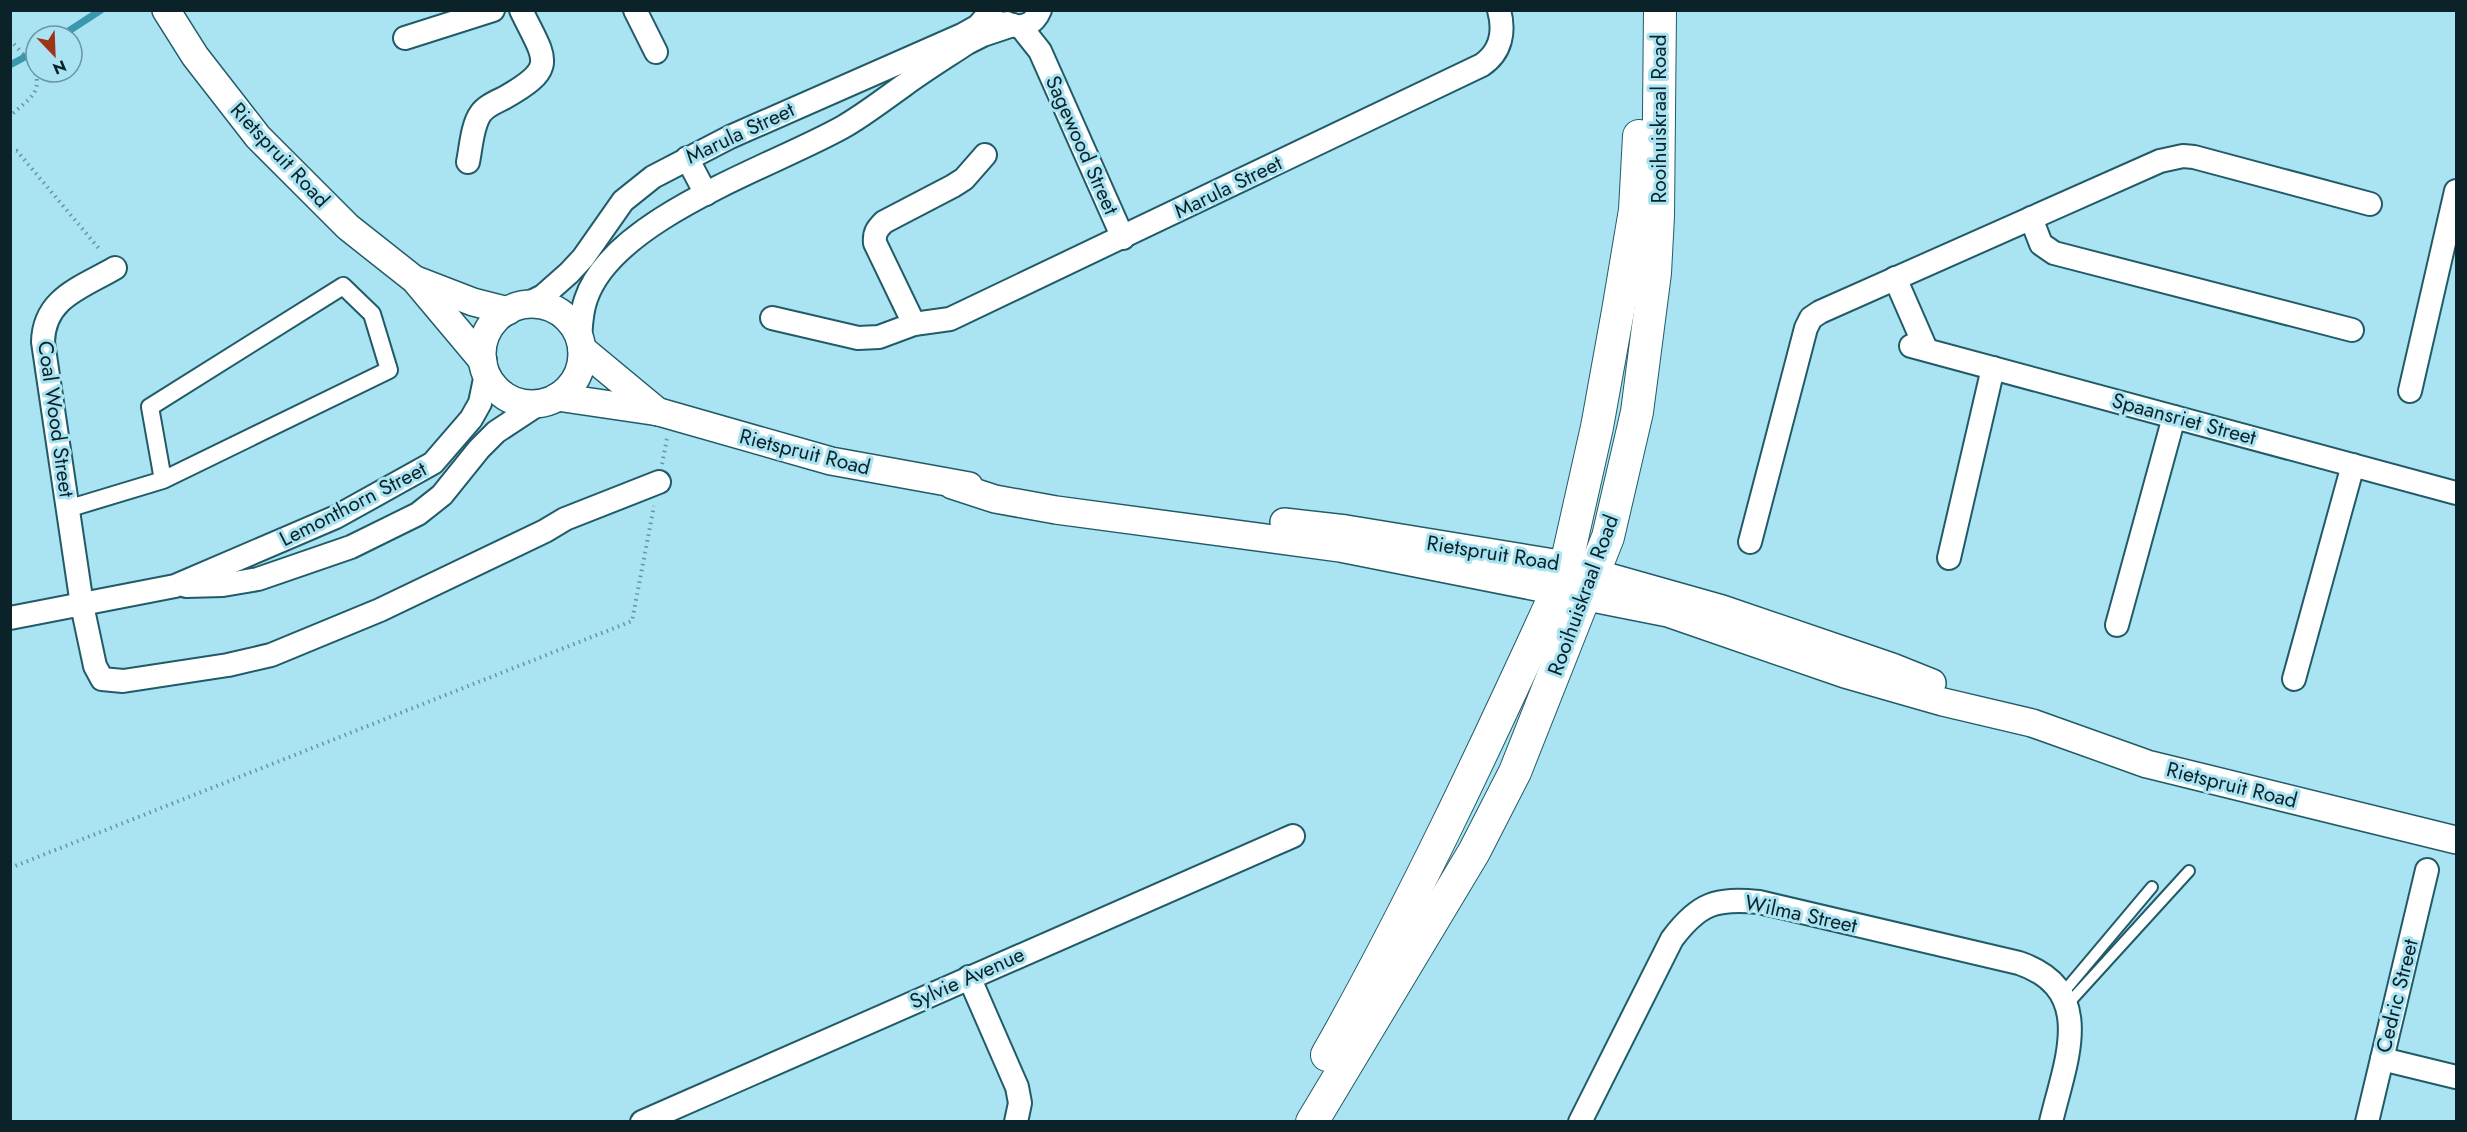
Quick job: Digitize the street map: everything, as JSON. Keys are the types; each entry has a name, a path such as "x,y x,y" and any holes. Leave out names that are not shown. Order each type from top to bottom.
{"main road":[{"name":"Rooihuiskraal Road","path":"1312,1122 1474,852 1515,772 1576,581 1596,427 1635,210 1644,10"},
{"name":"Rooihuiskraal Road","path":"1290,1122 1367,985 1450,820 1576,581 1608,537 1636,412 1655,273 1658,216 1660,10"}],"street":[{"name":"Rietspruit Road","path":"166,10 195,56 258,137 348,227 415,280 485,368"},
{"path":"405,38 493,10"},
{"path":"468,162 477,119 481,113 534,80 542,68 541,52 521,10"},
{"path":"635,10 656,52"},
{"name":"Marula Street","path":"516,308 543,296 569,273 583,258 617,208 653,177 687,158 816,98 962,36 978,26 992,10"},
{"name":"Marula Street","path":"771,318 858,339 879,337 914,324 950,319 1482,65 1488,61 1500,42 1502,23 1499,10"},
{"name":"Marula Street","path":"581,344 581,318 586,298 611,260 651,225 706,194 842,128 967,43 1022,18"},
{"name":"Sagewood Street","path":"1022,18 1040,51 1123,238"},
{"path":"914,324 875,243 874,235 877,228 884,222 964,179 985,154"},
{"path":"1750,542 1806,328 1811,318 1895,278 2160,161 2183,156 2370,204"},
{"path":"687,158 706,194"},
{"path":"2410,391 2452,231 2457,191"},
{"path":"2031,219 2041,244 2054,253 2352,330"},
{"name":"Coal Wood Street","path":"115,268 54,306 45,323 43,342 82,604 95,666 102,679 123,681 145,678 228,665 271,655 390,605 535,537 565,519 659,482"},
{"name":"Spaansriet Street","path":"1895,278 1919,348 2457,493"},
{"name":"Rietspruit Road","path":"415,280 473,302 516,308"},
{"path":"68,509 163,480 389,370 372,314 343,286 150,407 163,480"},
{"path":"545,306 563,315 576,330 581,344 582,359 576,378 565,392 549,400 529,404 508,398 499,392 485,368 483,351 488,332 500,317 516,308 545,306"},
{"name":"Rietspruit Road","path":"581,344 665,414"},
{"name":"Lemonthorn Street","path":"175,586 336,517 423,470 452,443 480,403 485,368"},
{"path":"1949,558 1993,368"},
{"name":"Rietspruit Road","path":"549,400 665,414 831,461 952,485 1097,497 1346,529 1576,581 1722,609 1892,667 1996,708 2011,717 2147,764 2457,840"},
{"name":"Lemonthorn Street","path":"10,618 175,586 223,585 258,579 351,547 431,505 490,438 549,400"},
{"path":"2117,625 2174,417"},
{"path":"2294,679 2353,465"},
{"path":"367,500 382,532"},
{"name":"Sylvie Avenue","path":"642,1122 1293,836"},
{"name":"Cedric Street","path":"2367,1122 2427,870"},
{"name":"Wilma Street","path":"1580,1122 1672,939 1693,914 1704,906 1716,902 1728,900 1760,902 2019,963 2041,972 2064,1000"},
{"path":"969,977 1017,1087 1020,1103 1016,1122"},
{"path":"2051,1122 2071,1035 2064,1000"},
{"path":"2382,1059 2457,1077"}],"lane":[{"path":"2064,1000 2189,872"},
{"path":"2064,1000 2152,887"}],"path":[{"path":"10,40 28,59 36,76 34,92 10,116"},
{"path":"10,150 17,151 115,268"},
{"path":"10,868 632,621 659,482 665,414"}],"waterway":[{"path":"79,24 101,10"},
{"path":"10,65 24,57"}]}
